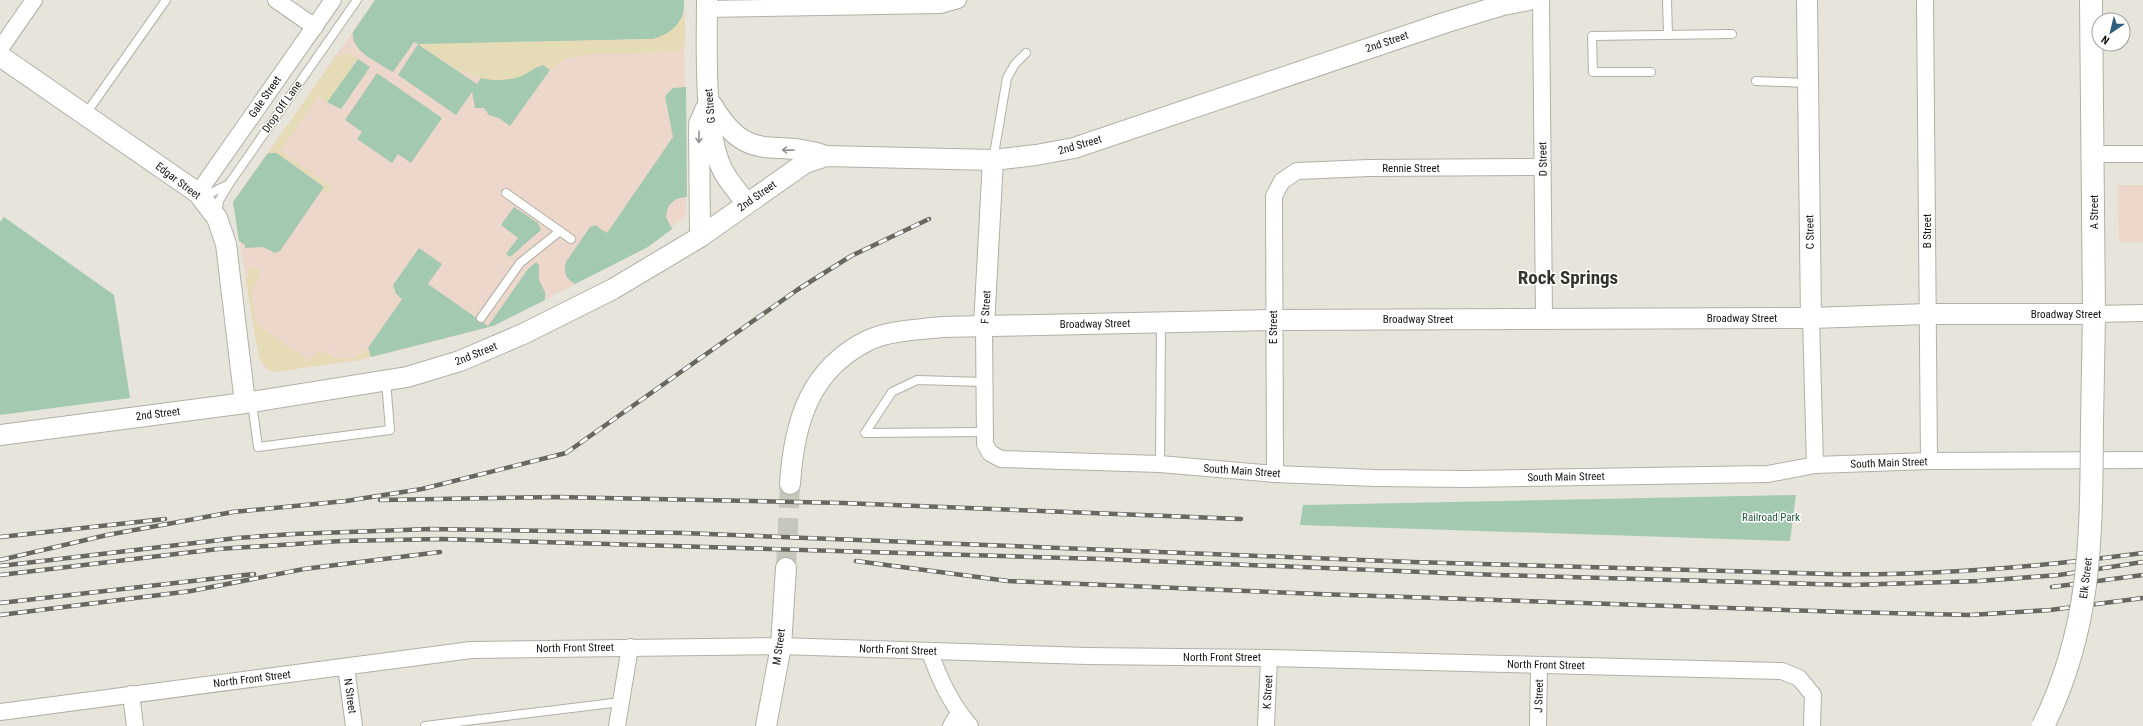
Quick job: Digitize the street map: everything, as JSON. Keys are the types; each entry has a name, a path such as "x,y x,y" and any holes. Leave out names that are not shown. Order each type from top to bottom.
{"main road":[{"name":"A Street","path":"2091,0 2094,314 2092,423"},
{"name":"Elk Street","path":"2043,726 2069,661 2081,617 2088,578 2091,535 2092,423"}],"street":[{"path":"0,49 34,0"},
{"path":"276,0 315,27"},
{"name":"Gale Street","path":"198,193 333,0"},
{"path":"707,4 940,5 958,0"},
{"name":"2nd Street","path":"0,435 248,402 407,377 460,361 523,334 613,289 700,237 746,203 805,163 826,156 993,160 1036,155 1074,148 1447,22 1503,5 1529,0"},
{"name":"D Street","path":"1541,0 1544,318"},
{"name":"C Street","path":"1807,0 1811,318 1815,465"},
{"name":"B Street","path":"1925,0 1929,461"},
{"name":"G Street","path":"707,4 709,100 714,147 723,171 746,203"},
{"name":"Edgar Street","path":"0,56 198,193 217,218 226,244 248,402"},
{"path":"709,100 722,123 744,142 758,147 808,150 826,156"},
{"path":"700,237 699,124 709,100"},
{"path":"2093,154 2143,154"},
{"name":"F Street","path":"990,453 985,444 984,326 993,160"},
{"name":"Rennie Street","path":"1282,181 1297,171 1368,168 1543,167"},
{"name":"E Street","path":"1275,474 1273,320 1274,196 1282,181"},
{"name":"Broadway Street","path":"790,484 792,451 798,423 808,400 820,380 841,359 870,340 898,332 941,327 1273,320 1811,318 1928,314 2143,313"},
{"name":"South Main Street","path":"990,453 1001,459 1160,464 1275,474 1459,479 1768,474 1815,465 1929,461 2143,460"},
{"name":"M Street","path":"766,726 781,646 786,568"},
{"name":"North Front Street","path":"0,712 471,650 781,646 1087,656 1269,658 1782,671 1799,678 1813,695 1812,726"},
{"path":"618,726 630,647"},
{"path":"930,652 955,720 970,726"},
{"name":"K Street","path":"1266,726 1269,658"},
{"name":"J Street","path":"1538,726 1539,665"},
{"name":"N Street","path":"346,666 354,726"},
{"path":"131,694 135,726"}],"lane":[{"path":"85,116 166,0"},
{"name":"Drop Off Lane","path":"217,218 219,201 229,184 357,0"},
{"path":"1667,0 1668,35"},
{"path":"1651,72 1593,72 1592,36 1732,34"},
{"path":"993,160 1007,78 1015,64 1026,53"},
{"path":"1756,81 1808,83"},
{"path":"198,193 213,192 229,184"},
{"path":"506,193 571,238"},
{"path":"481,318 520,263 560,231"},
{"path":"1160,464 1162,322"},
{"path":"984,382 917,380 892,392 865,432 985,432"},
{"path":"248,402 258,447 390,430 386,381"},
{"path":"425,726 621,702"}],"shaded area":[{"path":"375,0 684,0 686,216 648,247 493,326 357,361 272,372 264,367 259,357 233,202"},
{"path":"2117,185 2143,185 2143,242 2119,242"}],"green space":[{"path":"375,0 684,0 684,8 683,15 677,26 660,37 653,39 419,45 477,84 481,78 495,80 544,65 550,70 510,126 499,118 489,115 484,108 475,108 472,92 456,115 398,75 418,44 414,42 393,72 361,51 353,39 353,32"},
{"path":"358,59 370,67 341,109 327,102"},
{"path":"377,73 442,118 411,163 398,154 392,163 357,139 362,132 345,120"},
{"path":"686,87 687,197 675,200 668,208 666,217 672,229 648,247 575,284 569,280 566,275 566,262 590,227 595,225 607,233 673,137 665,96 673,88"},
{"path":"268,153 277,153 324,187 280,251 275,253 263,247 245,248 245,245 239,241 233,202"},
{"path":"514,207 538,223 541,230 510,257 506,254 518,238 501,225"},
{"path":"4,217 114,295 130,398 0,415 0,222"},
{"path":"419,248 442,264 428,284 488,326 528,269 536,262 539,265 539,280 545,292 545,300 493,326 371,357 368,348 402,299 396,294 393,285"},
{"name":"Railroad Park","path":"1796,495 1790,541 1300,525 1303,505"}],"sand":[{"path":"685,11 685,45 677,52 589,54 565,59 550,70 542,64 524,75 510,79 495,80 468,74 455,68 419,44 653,39 664,35 673,29"},
{"path":"351,54 358,59 327,102 319,96 280,151 332,187 327,194 322,191 324,186 277,153 268,153 336,56"},
{"path":"256,267 260,274 252,293 257,325 310,361 320,350 332,357 345,359 357,356 368,348 371,357 277,372 268,370 259,357 245,278 250,274 247,270"}],"tunnel":[{"path":"786,568 790,484"}],"railway":[{"path":"0,560 107,535 233,512 346,501 422,489 566,453 797,290 851,256 929,219"},
{"path":"380,500 556,497 843,503 1241,519"},
{"path":"0,537 165,519"},
{"path":"0,566 237,538 293,534 430,529 683,533 1412,562 1829,574 1908,574 1986,570 2143,553"},
{"path":"0,575 218,549 341,541 441,539 1101,559 1497,575 1852,585 1979,581 2059,575 2143,562"},
{"path":"0,615 191,591 304,569 440,552"},
{"path":"856,561 1008,581 1318,594 1845,612 1970,615 2050,610 2143,598"},
{"path":"0,603 254,574"},
{"path":"2052,587 2143,575"}],"district":[{"name":"Rock Springs","path":"1568,277"}]}
